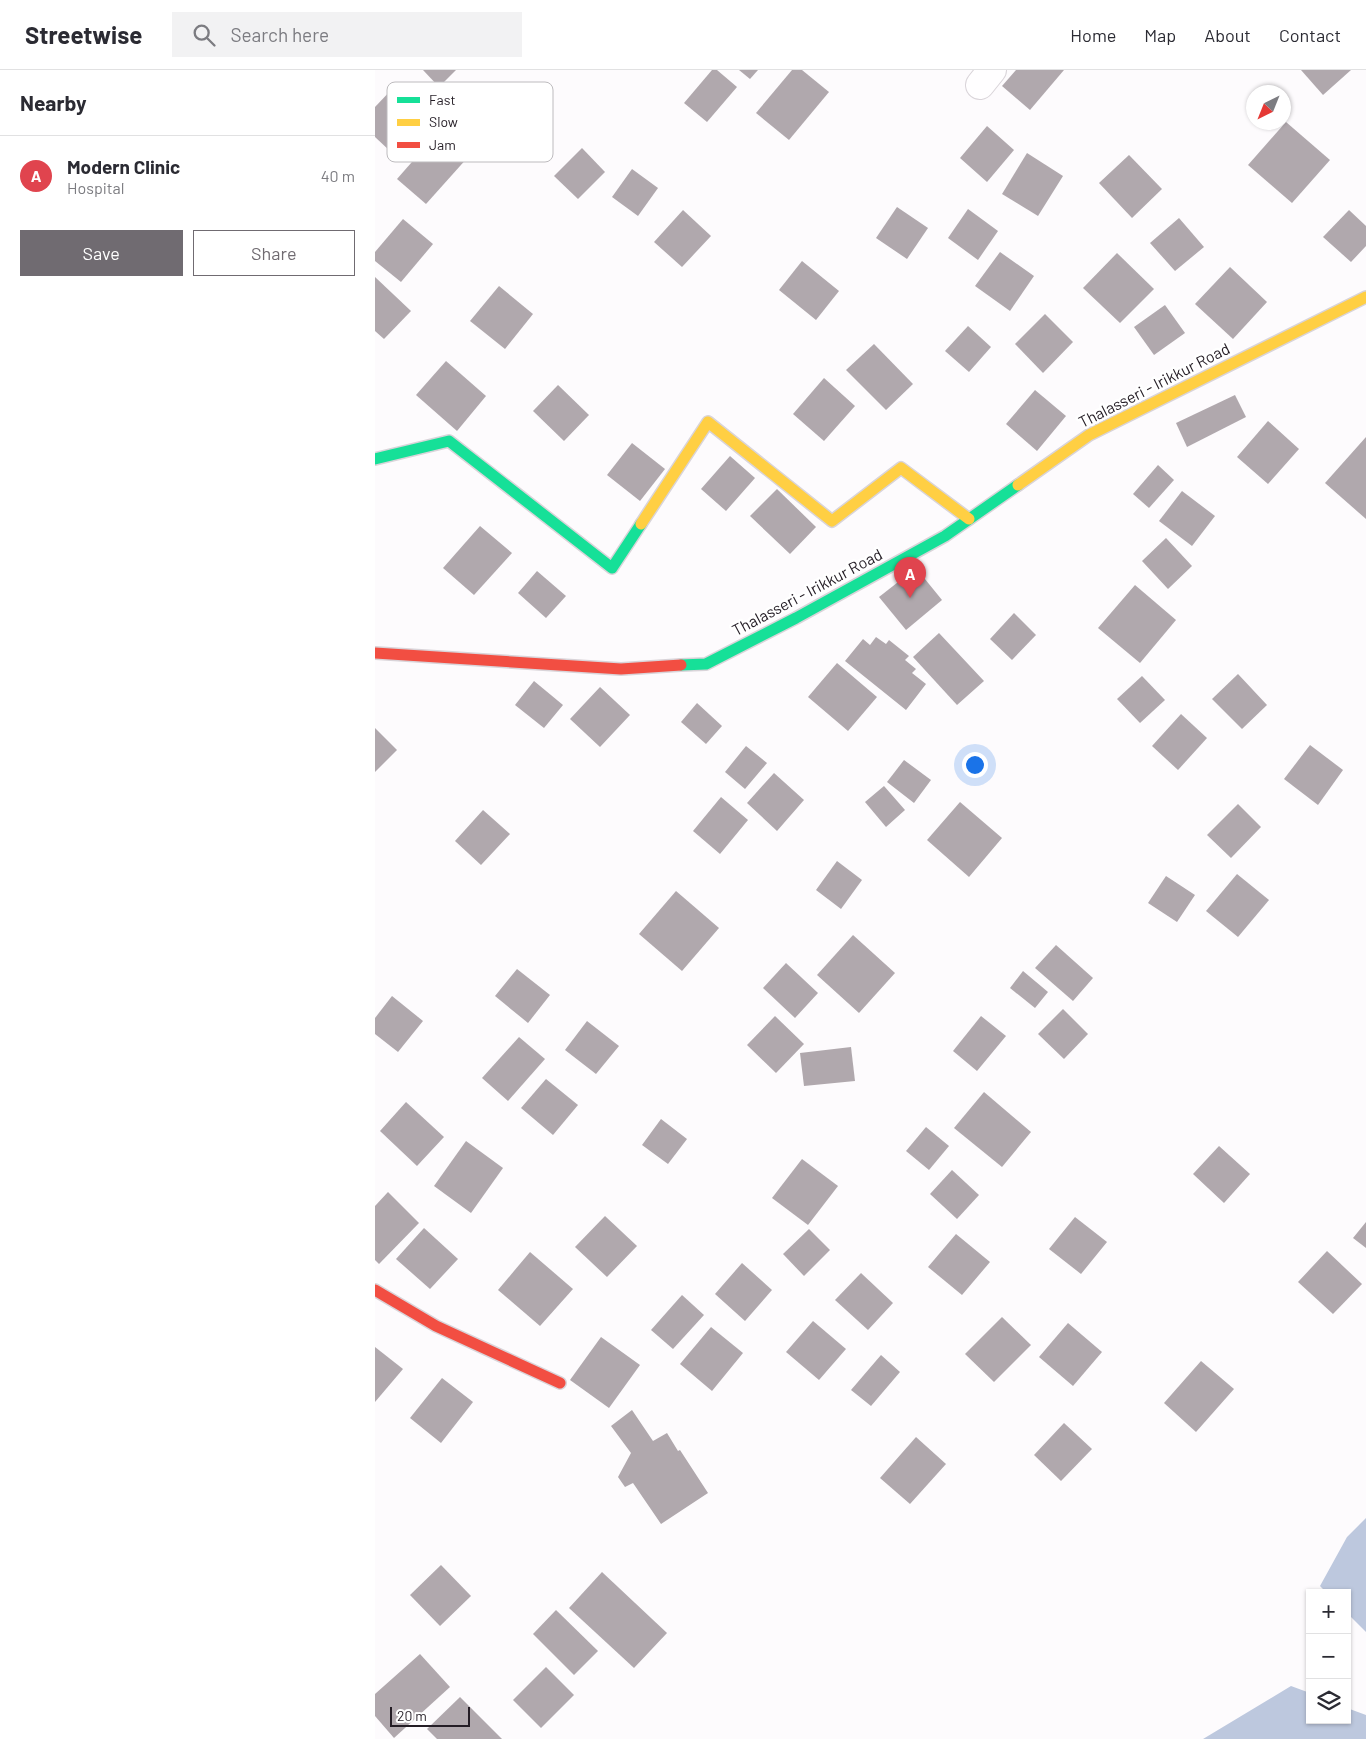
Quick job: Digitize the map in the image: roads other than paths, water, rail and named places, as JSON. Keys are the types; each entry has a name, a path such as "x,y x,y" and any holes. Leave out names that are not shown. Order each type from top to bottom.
{"main road":[{"name":"Thalasseri - Irikkur Road","path":"375,653 621,669 705,664 804,614 945,536 1089,435 1366,297"},
{"path":"375,459 449,441 612,568 708,422 832,521 901,468 969,519"},
{"path":"375,1290 436,1326 560,1383"}],"water":[{"path":"1366,1518 1366,1632 1351,1617 1351,1589 1323,1589 1320,1586 1347,1537"},
{"path":"1291,1686 1306,1692 1306,1724 1351,1724 1351,1709 1366,1715 1366,1739 1203,1739"}],"place":[{"name":"Modern Clinic","path":"910,598"}]}
